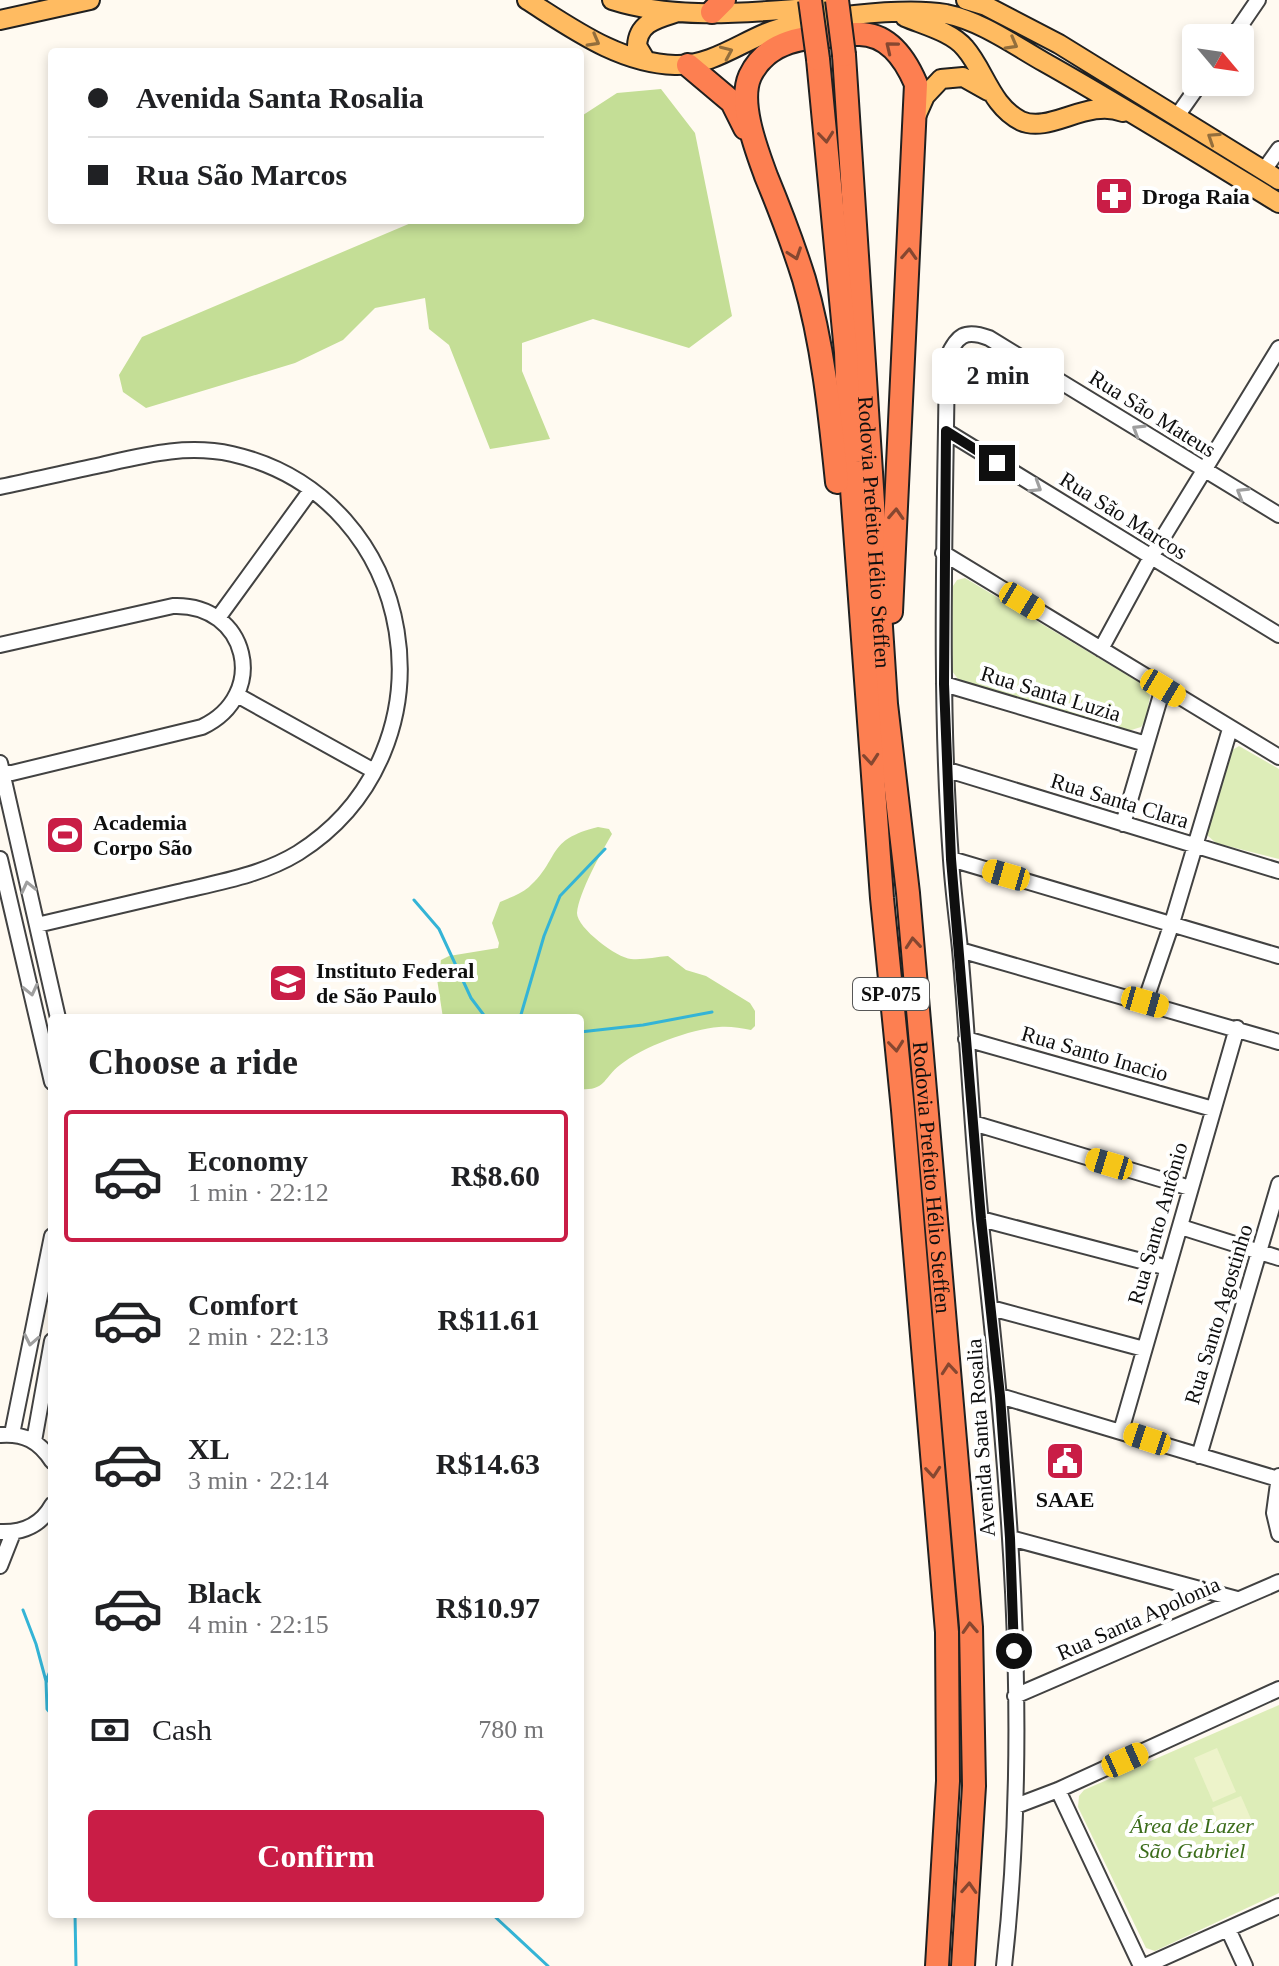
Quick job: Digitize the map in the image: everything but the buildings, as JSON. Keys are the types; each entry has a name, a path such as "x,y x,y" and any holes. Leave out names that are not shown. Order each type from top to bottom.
{"highway":[{"name":"Rodovia Prefeito Hélio Steffen","path":"810,0 846,352 850,462 876,704 918,1001 971,1627 974,1786 963,1966"},
{"name":"Rodovia Prefeito Hélio Steffen","path":"837,0 844,55 876,704 947,1632 948,1781 937,1966"},
{"path":"862,33 887,42 900,53 916,84 876,704 847,586 827,392 804,281 756,150 748,114 747,84 765,56 790,40 862,33"},
{"path":"688,65 732,102 768,181"}],"main road":[{"path":"4,21 90,0"},
{"path":"527,0 615,52 646,61 688,65 717,57 764,33 806,20 899,6 965,48 1002,107 1025,123 1046,124 1061,117 1108,108 1137,118"},
{"path":"612,0 635,7 681,11 899,6 965,20 1079,82 1279,203"},
{"path":"966,0 984,3 1072,53 1271,175"},
{"path":"646,61 637,46 640,30 647,23 681,11"},
{"path":"1061,117 1072,105 1079,82 1078,65 1072,53"},
{"path":"915,116 925,96 941,79 963,77 994,94"}],"street":[{"path":"1242,24 1258,0"},
{"path":"1177,116 1191,96"},
{"path":"1271,175 1279,149"},
{"name":"Rua São Mateus","path":"961,336 975,333 989,338 1279,515"},
{"name":"Avenida Santa Rosalia","path":"961,336 947,358 944,684 951,859 1010,1538 1016,1806 1004,1966"},
{"path":"1101,649 1151,557 1279,348"},
{"name":"Rua São Marcos","path":"946,431 1279,635"},
{"path":"0,487 174,449 193,449 251,459 311,490 347,523 370,555 387,590 398,628 401,665 398,701 389,737 374,771 354,802 329,829 300,852 248,876 37,925"},
{"path":"218,618 311,490"},
{"path":"943,553 1279,757"},
{"path":"0,645 173,606 192,606 218,618 232,631 240,648 243,667 237,695 219,717 202,727 1,770 57,1014"},
{"name":"Rua Santa Luzia","path":"944,684 1146,744"},
{"path":"1123,824 1163,688"},
{"path":"237,695 374,771"},
{"path":"1145,1002 1230,729"},
{"name":"Rua Santa Clara","path":"948,770 1279,871"},
{"path":"0,859 48,1065"},
{"path":"951,859 1279,956"},
{"path":"960,950 1279,1042"},
{"name":"Rua Santo Antônio","path":"1121,1431 1237,1028"},
{"name":"Rua Santo Inacio","path":"966,1039 1213,1109"},
{"path":"973,1123 1190,1188"},
{"name":"Rua Santo Agostinho","path":"1199,1456 1279,1184"},
{"path":"981,1219 1168,1268"},
{"path":"1181,1227 1279,1258"},
{"path":"48,1253 6,1434 34,1441 48,1455"},
{"path":"991,1308 1144,1349"},
{"path":"34,1441 48,1363"},
{"path":"1000,1396 1278,1477 1274,1513 1279,1534"},
{"path":"0,1566 6,1532 28,1529 48,1510"},
{"path":"1010,1538 1237,1599"},
{"name":"Rua Santa Apolonia","path":"1015,1696 1279,1582"},
{"path":"1016,1806 1058,1790 1279,1689"},
{"path":"1058,1790 1143,1966 1279,1906"},
{"path":"1228,1929 1245,1966"}],"green space":[{"path":"661,89 695,133 732,316 689,348 593,319 522,343 522,371 550,439 490,449 449,345 429,329 425,298 375,308 343,340 295,363 146,408 123,392 119,375 142,337 409,224 584,224 584,114 617,93"},
{"path":"965,578 1142,684 1150,696 1146,719 1141,727 1128,731 968,685 958,679 952,671 951,589 957,580"},
{"path":"1239,746 1279,769 1279,859 1216,843 1207,835 1229,752"},
{"path":"598,827 609,829 612,834 582,894 577,913 583,926 617,954 631,959 668,956 686,970 706,976 750,1003 755,1011 755,1026 751,1030 708,1028 667,1040 629,1058 600,1086 584,1089 584,1014 442,1014 437,979 441,960 498,948 492,923 500,902 529,887 561,844 581,832"},
{"name":"Área de Lazer São Gabriel","path":"1279,1705 1279,1893 1155,1951 1146,1948 1078,1807 1079,1796 1084,1790"},
{"path":"1217,1748 1236,1792 1213,1802 1194,1758"},
{"path":"1241,1796 1251,1819 1221,1831 1212,1808"}],"waterway":[{"path":"521,1014 544,936 560,896 605,849"},
{"path":"414,900 439,929 471,998 483,1014"},
{"path":"584,1032 643,1025 712,1012"},
{"path":"23,1610 46,1681 48,1676"},
{"path":"48,1681 48,1710"},
{"path":"75,1918 76,1966"},
{"path":"496,1918 548,1966"}],"place":[{"name":"Droga Raia","path":"1114,196"},
{"name":"Academia Corpo São","path":"65,835"},
{"name":"Instituto Federal de São Paulo","path":"288,983"},
{"name":"SAAE","path":"1065,1461"}],"route":[{"path":"997,463 946,431 944,684 951,859 981,1219 1000,1396 1014,1651"}]}
